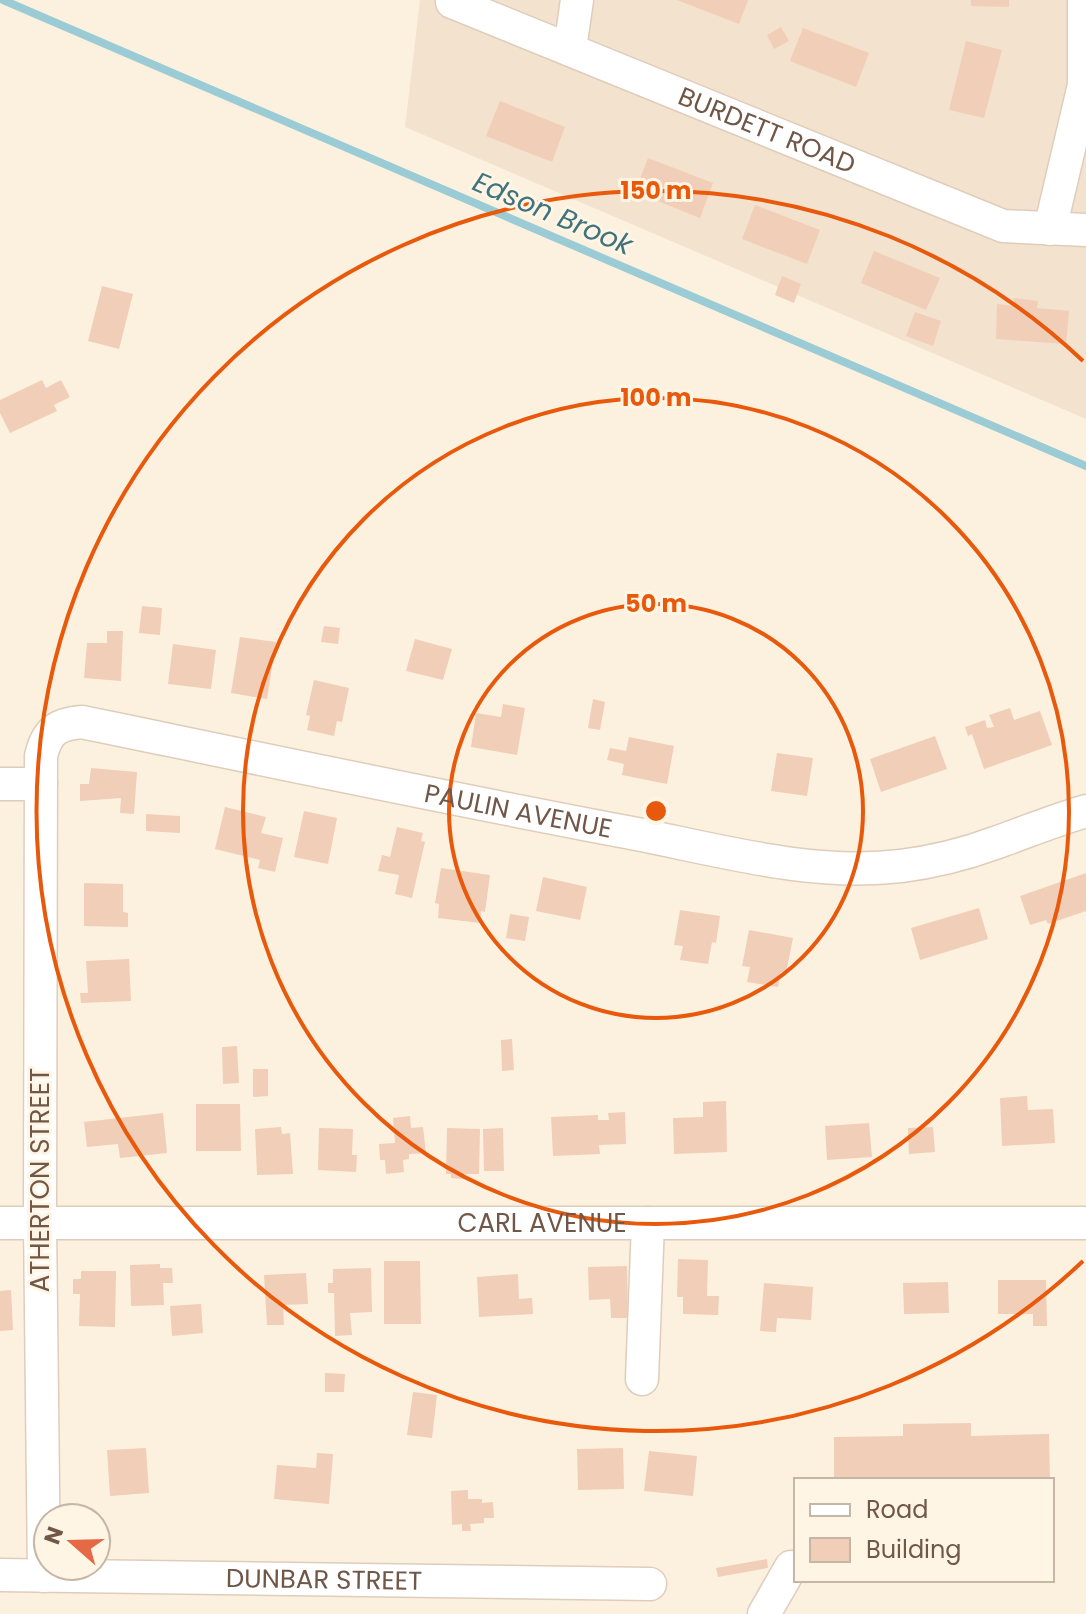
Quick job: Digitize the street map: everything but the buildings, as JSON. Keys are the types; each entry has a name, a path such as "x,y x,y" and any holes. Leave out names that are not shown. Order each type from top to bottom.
{"street":[{"path":"570,49 577,0"},
{"path":"1050,229 1084,85 1084,0"},
{"name":"BURDETT ROAD","path":"452,2 1003,226 1086,230"},
{"name":"PAULIN AVENUE","path":"41,784 41,756 49,736 63,723 82,722 741,856 840,869 901,866 963,854 1086,811"},
{"path":"0,784 41,784"},
{"name":"ATHERTON STREET","path":"41,784 43,1502"},
{"name":"CARL AVENUE","path":"0,1223 1086,1223"},
{"path":"642,1379 648,1223"},
{"path":"764,1614 791,1567"},
{"name":"DUNBAR STREET","path":"0,1575 32,1576"},
{"name":"DUNBAR STREET","path":"112,1577 650,1584"}],"shaded area":[{"path":"420,0 1086,0 1086,419 405,127"}],"waterway":[{"name":"Edson Brook","path":"3,0 1086,466"}]}
